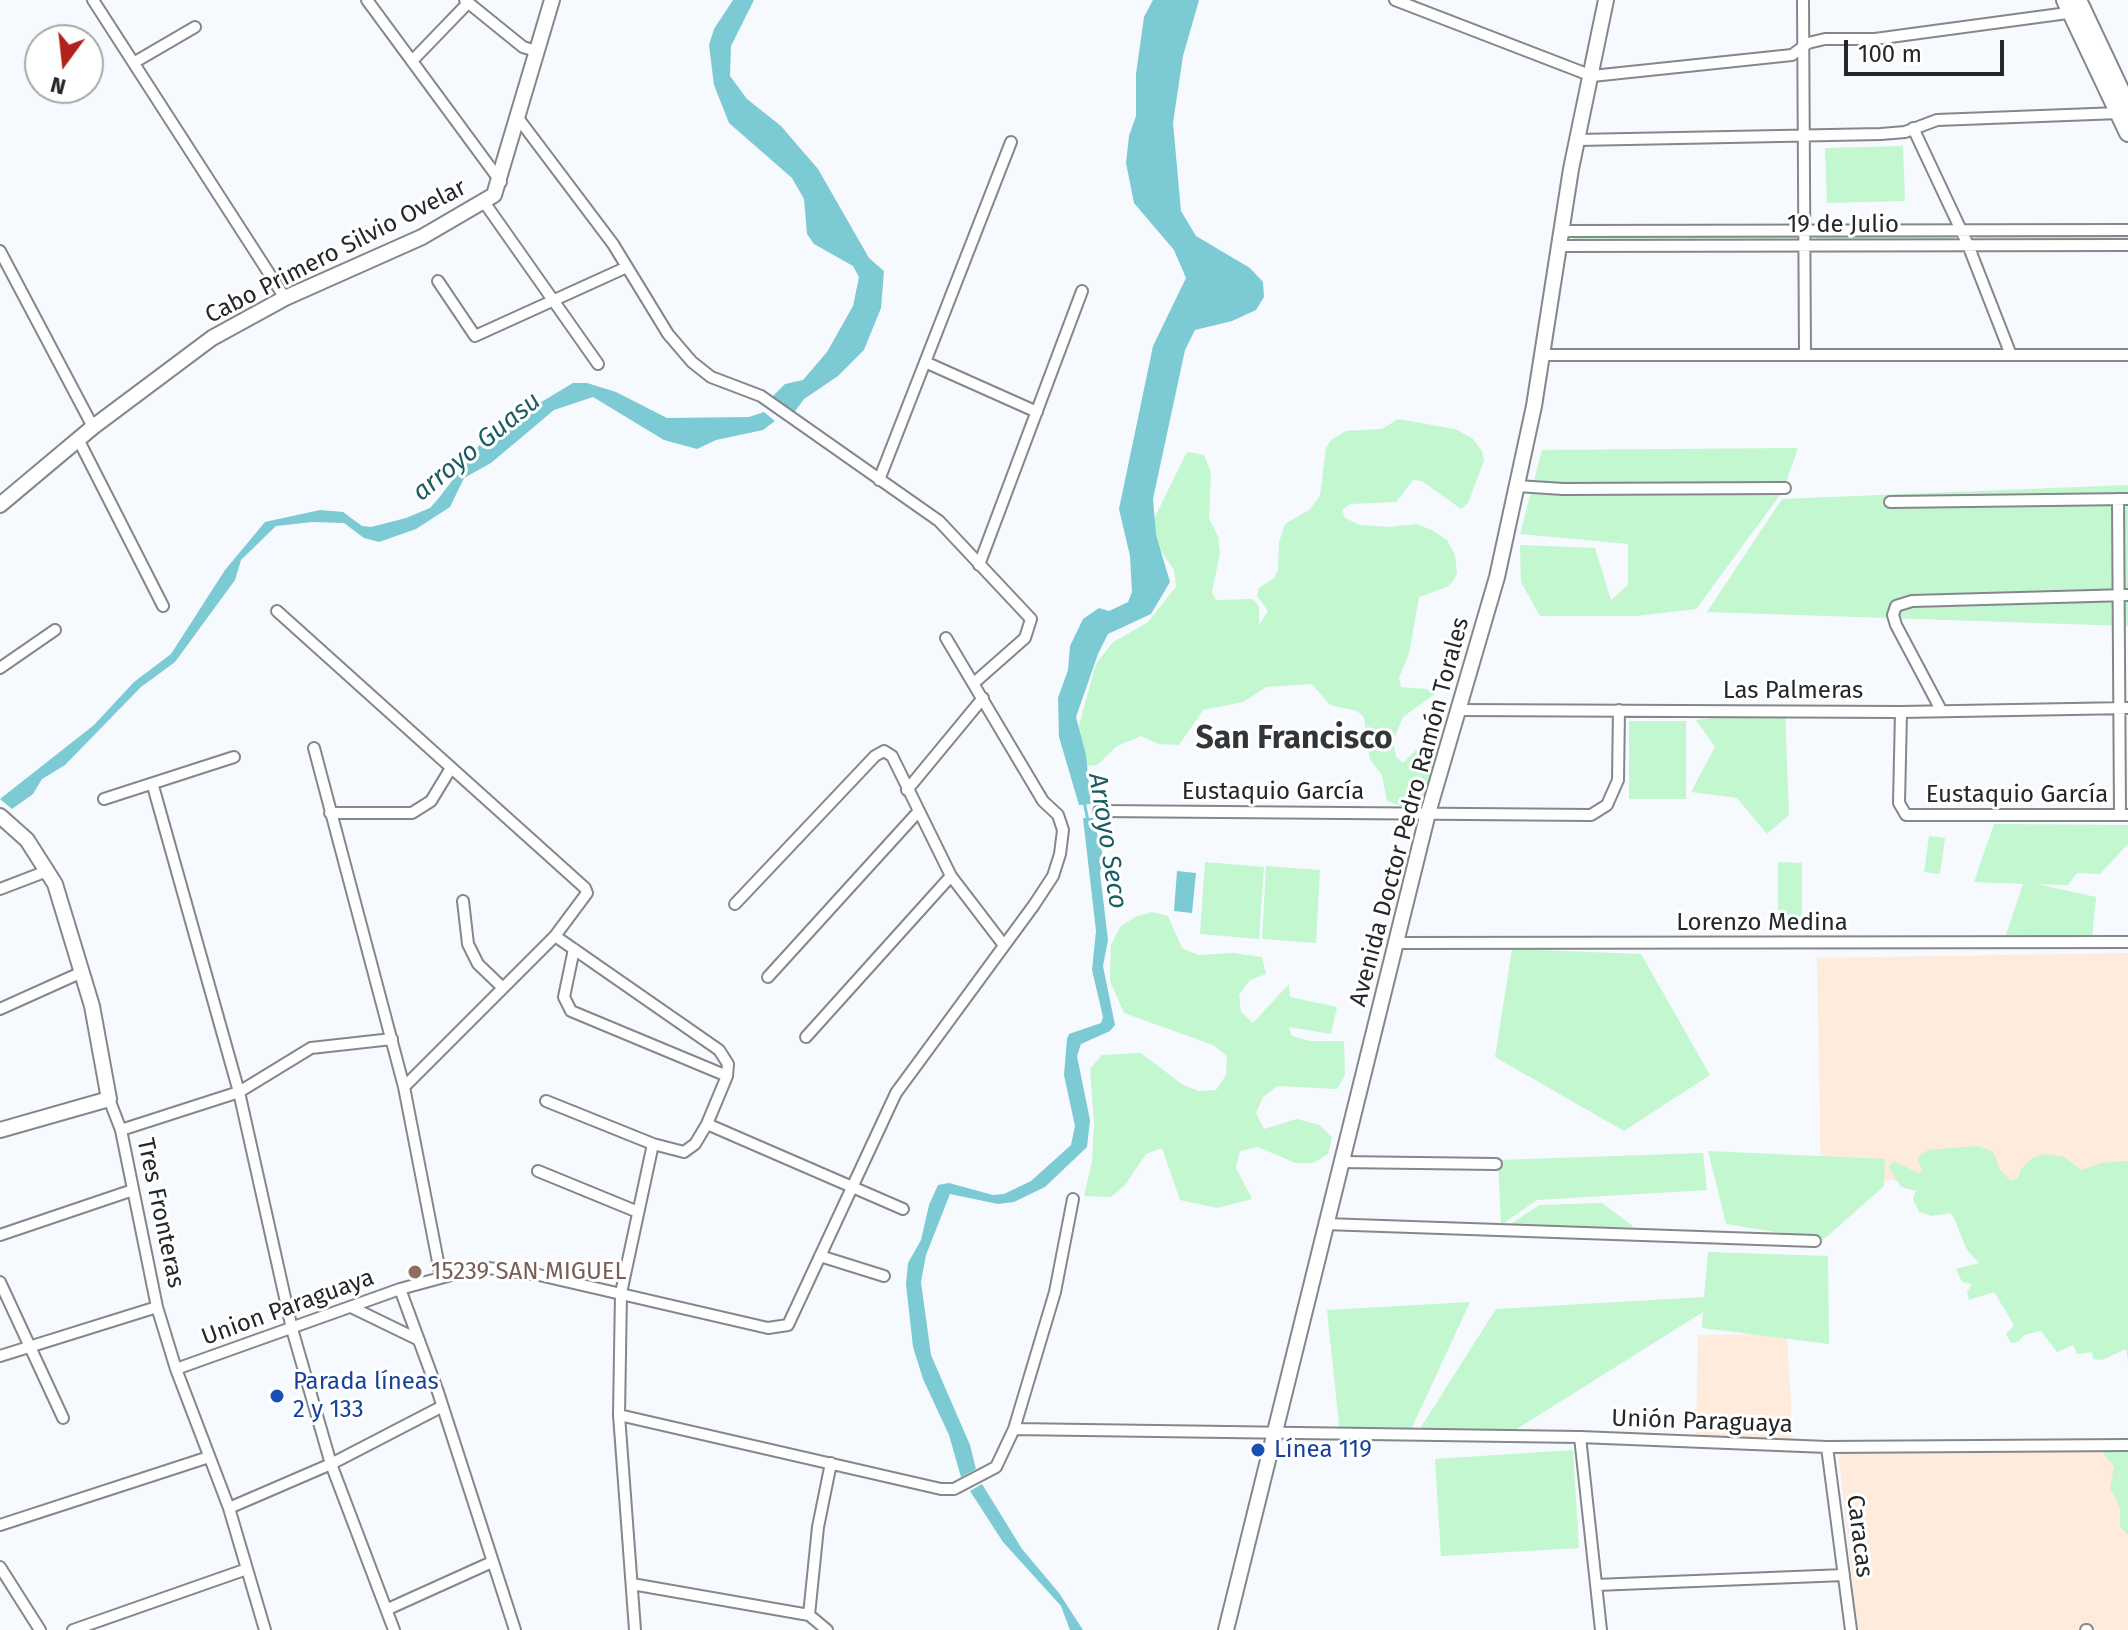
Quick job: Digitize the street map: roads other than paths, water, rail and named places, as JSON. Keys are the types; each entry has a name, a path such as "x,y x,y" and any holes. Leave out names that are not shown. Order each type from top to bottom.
{"main road":[{"path":"2075,6 2125,111 2128,133"}],"street":[{"path":"93,0 285,298"},
{"path":"367,0 501,182"},
{"name":"Cabo Primero Silvio Ovelar","path":"0,505 93,427 212,338 285,298 422,237 494,195 501,182 552,0"},
{"path":"1395,0 1592,76 1792,55 1804,46 1825,39 1875,39 2075,6"},
{"name":"Avenida Doctor Pedro Ramón Torales","path":"1226,1630 1428,813 1497,577 1542,355 1577,140 1606,0"},
{"path":"1803,0 1805,355"},
{"path":"412,61 466,2 523,47 536,51"},
{"path":"135,62 195,27"},
{"path":"1577,140 1898,133 1937,120 2125,111"},
{"path":"518,118 627,267 668,334 692,362 711,377 761,396 939,521 1031,619 1031,629 1025,638 974,683"},
{"path":"1913,128 1968,245 2011,355"},
{"path":"879,480 1011,142"},
{"path":"484,202 550,300 598,364"},
{"name":"19 de Julio","path":"1560,239 1806,230 2128,230"},
{"name":"19 de Julio","path":"1560,239 1805,246 2128,245"},
{"path":"0,251 93,427"},
{"path":"438,281 475,336 627,267"},
{"path":"979,565 1082,291"},
{"path":"1542,355 2128,355"},
{"path":"925,362 1037,412"},
{"path":"78,439 163,606"},
{"path":"1517,486 1563,489 1785,488"},
{"path":"1890,502 2123,499 2124,815"},
{"path":"1941,710 1896,625 1893,615 1896,606 1912,601 2124,595"},
{"path":"277,611 585,888 585,900 555,936 404,1087"},
{"path":"0,668 55,630"},
{"path":"884,1276 820,1256 896,1093 1053,876 1063,830 1058,815 1043,801 946,638"},
{"path":"907,790 983,698"},
{"name":"Las Palmeras","path":"1458,710 1901,712 2124,708"},
{"name":"Eustaquio García","path":"1099,811 1591,815 1607,805 1618,780 1619,710"},
{"name":"Eustaquio García","path":"1901,712 1899,803 1906,815 2124,815"},
{"path":"314,748 404,1087 441,1277"},
{"path":"735,904 875,756 884,751 892,756 951,876 1003,944"},
{"path":"104,799 153,786 234,757"},
{"path":"330,813 412,813 431,801 451,768"},
{"path":"153,786 239,1092 292,1329 331,1464 394,1630"},
{"path":"768,977 918,812"},
{"name":"Tres Fronteras","path":"0,816 33,847 55,884 92,1006 109,1099 121,1130 157,1307 176,1369 229,1508 265,1630"},
{"path":"0,889 47,871"},
{"path":"806,1037 951,876"},
{"path":"463,901 468,944 478,964 503,988"},
{"path":"546,1101 653,1144 684,1152 695,1144 707,1124 727,1076 728,1064 719,1050 555,936"},
{"name":"Lorenzo Medina","path":"1395,943 2128,942"},
{"path":"574,949 564,997 571,1011 727,1076"},
{"path":"0,1009 80,973"},
{"path":"121,1130 239,1092 311,1048 392,1039"},
{"path":"0,1130 109,1099"},
{"path":"707,1124 903,1209"},
{"path":"635,1630 619,1415 621,1293 653,1144"},
{"path":"1340,1162 1496,1164"},
{"path":"538,1171 638,1212"},
{"path":"0,1235 133,1190"},
{"path":"619,1415 941,1489 954,1489 996,1467 1014,1429 1055,1292 1073,1199"},
{"path":"1325,1224 1815,1241"},
{"name":"Union Paraguaya","path":"176,1369 400,1289 481,1267 621,1293 768,1328 788,1325 820,1256"},
{"path":"0,1282 63,1418"},
{"path":"400,1289 515,1630"},
{"path":"0,1356 157,1307"},
{"path":"351,1307 419,1340"},
{"path":"229,1508 331,1464 441,1407"},
{"name":"Unión Paraguaya","path":"1014,1429 1580,1437 1827,1447 2128,1445"},
{"path":"1580,1437 1601,1630"},
{"name":"Caracas","path":"1827,1447 1851,1630"},
{"path":"0,1525 209,1457"},
{"path":"809,1615 818,1527 831,1463"},
{"path":"388,1609 492,1562"},
{"path":"0,1567 40,1630"},
{"path":"73,1630 247,1569"},
{"path":"1596,1585 1844,1575"},
{"path":"632,1584 809,1615 827,1630"}],"water":[{"path":"733,0 754,0 731,46 730,76 747,99 781,126 818,169 869,258 884,271 881,308 864,350 838,376 804,399 793,414 770,399 785,384 803,380 827,352 853,306 859,277 853,266 814,244 807,234 804,199 792,178 729,123 714,85 709,45 714,29"},
{"path":"1153,0 1199,0 1183,56 1173,123 1181,211 1196,236 1250,268 1263,282 1264,297 1256,310 1232,321 1195,330 1185,350 1153,499 1156,535 1170,582 1151,614 1108,634 1098,654 1076,717 1086,755 1091,804 1079,805 1059,737 1058,698 1068,670 1070,646 1083,619 1099,608 1109,611 1128,602 1132,592 1130,556 1119,509 1153,346 1186,278 1174,250 1134,203 1126,163 1129,136 1136,116 1136,74 1144,17"},
{"path":"573,383 587,383 616,392 667,418 749,417 764,412 775,421 763,430 716,440 697,449 664,440 593,397 554,410 491,463 464,478 450,507 416,529 379,542 364,538 344,523 312,522 276,526 241,560 235,580 175,662 141,687 65,765 42,779 33,794 12,809 0,799 94,725 134,682 171,654 225,570 265,522 320,510 343,512 362,526 371,527 430,508 488,434"},
{"path":"1083,818 1093,818 1103,856 1100,873 1108,940 1103,966 1115,1025 1110,1031 1081,1044 1077,1056 1090,1120 1087,1147 1045,1187 1014,1202 998,1204 950,1194 926,1255 921,1282 931,1355 970,1445 976,1469 961,1477 949,1435 923,1379 913,1347 906,1284 908,1263 921,1240 929,1205 938,1185 949,1183 993,1195 1004,1194 1031,1181 1071,1145 1075,1126 1064,1075 1067,1039 1069,1034 1101,1023 1103,1017 1092,970 1096,931"},
{"path":"1177,871 1196,873 1192,913 1174,911"},
{"path":"982,1484 1022,1549 1059,1593 1083,1630 1070,1630 1061,1606 1003,1542 970,1491"}],"waterway":[{"name":"Arroyo Seco","path":"1084,801 1088,821"}],"place":[{"name":"15239 SAN MIGUEL","path":"415,1272"},
{"name":"Parada líneas 2 y 133","path":"277,1396"},
{"name":"Línea 119","path":"1258,1450"}],"district":[{"name":"San Francisco","path":"1294,739"}],"water label":[{"name":"arroyo Guasu","path":"477,447"}]}
